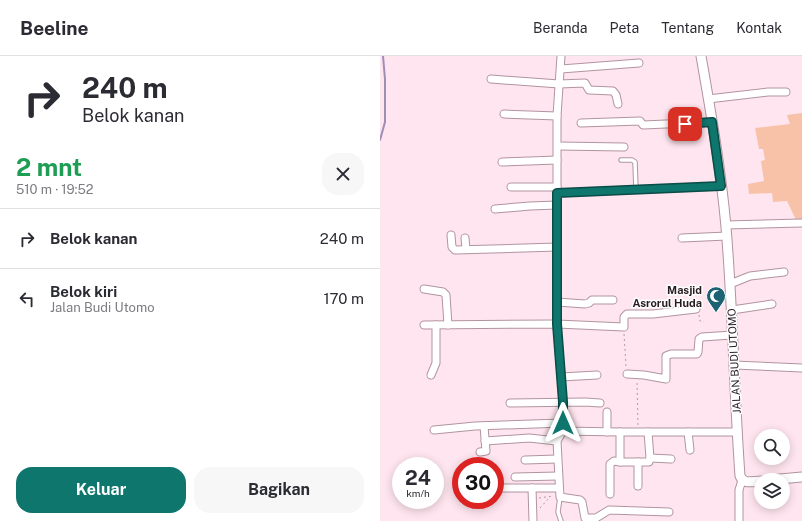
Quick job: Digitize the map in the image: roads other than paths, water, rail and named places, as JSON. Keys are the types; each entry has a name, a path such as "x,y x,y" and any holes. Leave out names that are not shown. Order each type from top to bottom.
{"street":[{"path":"559,493 556,441 563,427 563,402 557,324 557,116 561,56"},
{"name":"JALAN BUDI UTOMO","path":"701,56 712,122 726,225 732,310 732,335 740,476 742,480"},
{"path":"561,69 639,63"},
{"path":"491,79 559,84 585,83 589,90 613,91 616,94 618,104"},
{"path":"708,99 768,92 786,92"},
{"path":"504,114 557,116"},
{"path":"580,123 640,121 643,125 712,122"},
{"path":"558,146 624,148"},
{"path":"502,162 557,160"},
{"path":"512,187 557,190 636,190 721,186"},
{"path":"495,209 557,205"},
{"path":"726,225 802,223"},
{"path":"451,235 453,249 557,247"},
{"path":"682,238 727,236"},
{"path":"465,238 466,249"},
{"path":"730,284 750,276 784,272"},
{"path":"424,289 443,292 446,295 448,325"},
{"path":"557,302 589,304 592,300 613,300"},
{"path":"732,310 772,304"},
{"path":"424,325 557,324 624,327 624,317 627,314 653,314 696,309"},
{"path":"431,375 436,363 436,325"},
{"path":"627,374 666,379 666,356 671,354 697,354 699,339 702,337 732,335"},
{"path":"734,365 802,368"},
{"path":"561,377 597,375"},
{"path":"510,403 600,403"},
{"path":"606,432 607,412"},
{"path":"434,430 484,426 563,427 606,432 738,432"},
{"path":"480,452 486,451 484,426"},
{"path":"620,432 620,462"},
{"path":"610,494 610,464 614,461 649,462 648,432"},
{"path":"688,432 690,450"},
{"path":"485,441 529,438 556,441"},
{"path":"650,458 671,459"},
{"path":"525,460 557,459"},
{"path":"638,462 638,486"},
{"path":"515,477 558,476"},
{"path":"790,478 802,477"},
{"path":"739,521 739,490 742,480 748,482 754,482"},
{"path":"504,488 532,488 559,493 580,500 582,502 585,520 596,518 609,510 668,512"},
{"path":"532,488 533,518"}],"lane":[{"path":"621,160 632,160 635,162 636,190"},
{"path":"559,493 558,512 561,521"}],"waterway":[{"path":"380,140 385,122 385,79 383,56"}],"place":[{"name":"Masjid Asrorul Huda","path":"716,313"}]}
